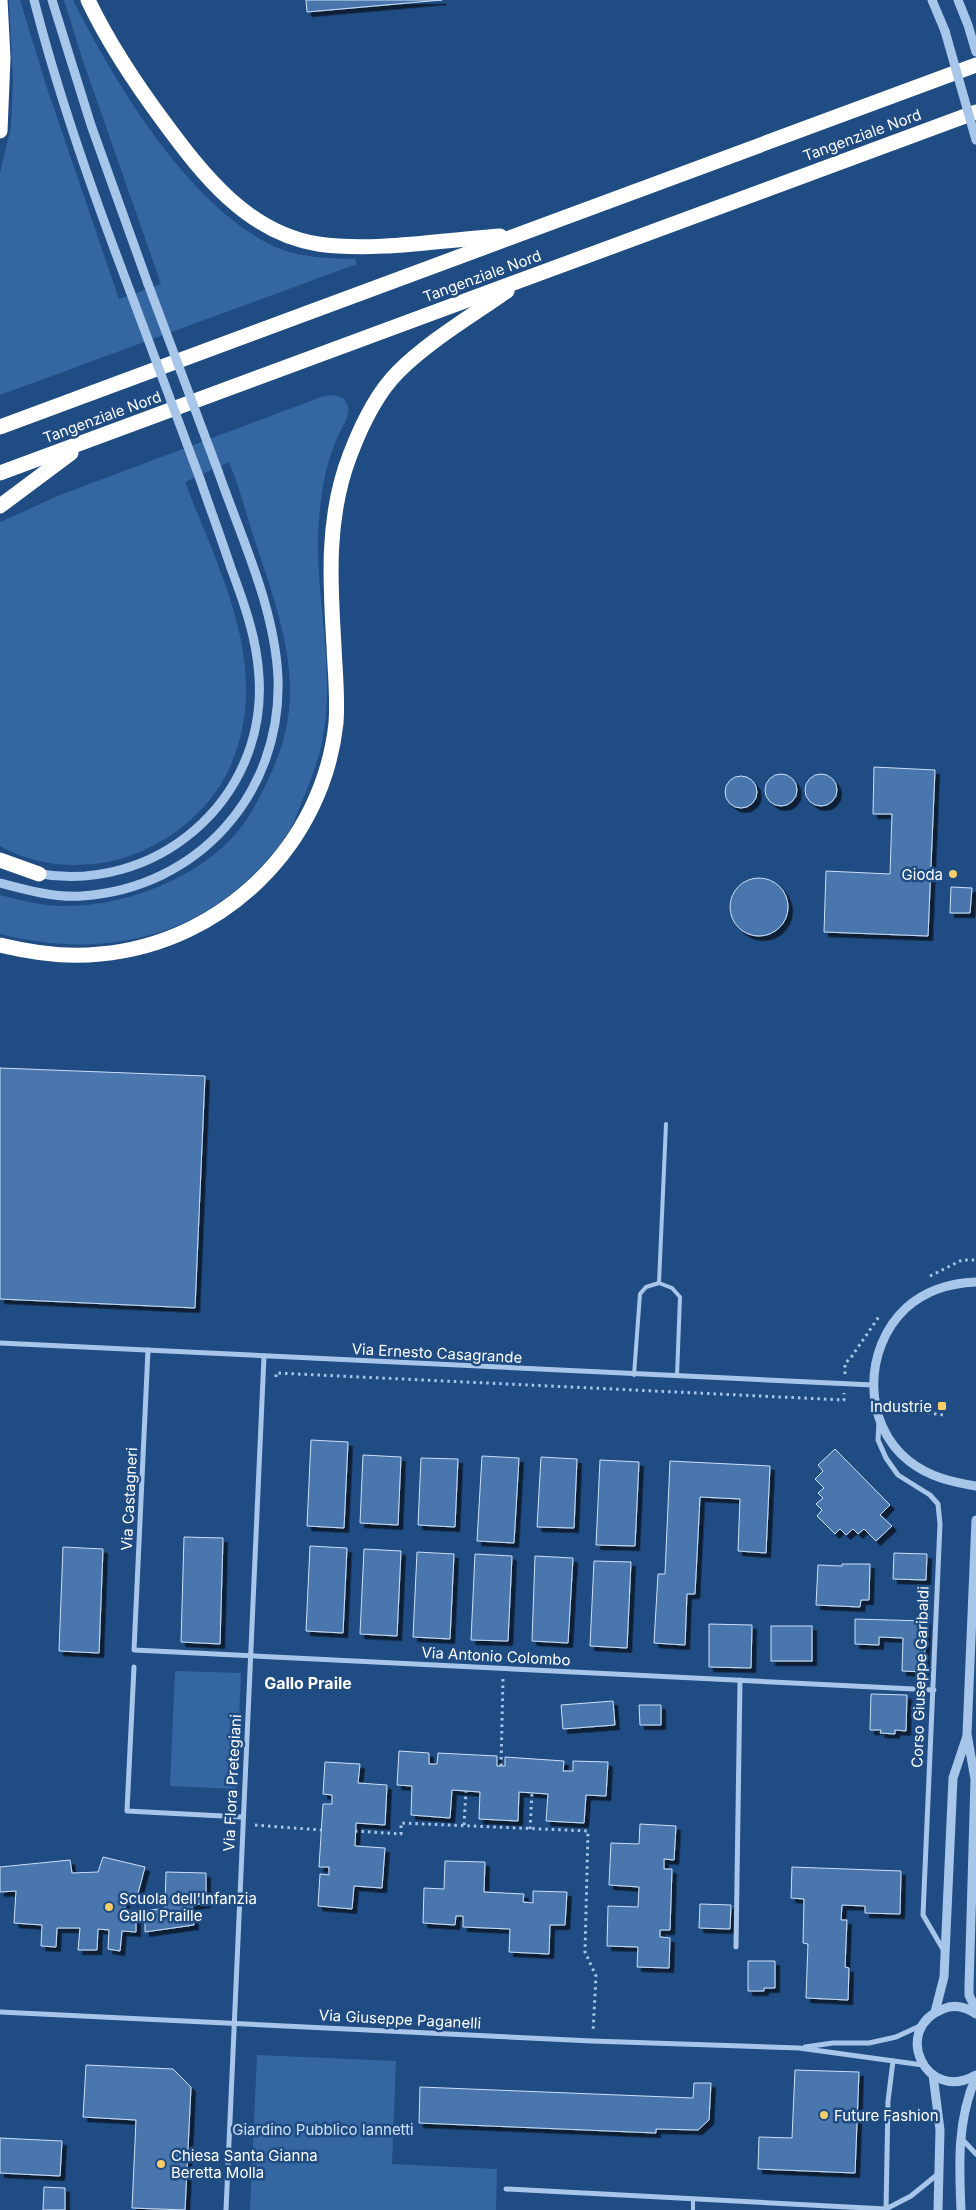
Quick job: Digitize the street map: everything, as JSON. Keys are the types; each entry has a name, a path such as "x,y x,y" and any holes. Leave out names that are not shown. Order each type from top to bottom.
{"highway":[{"path":"0,0 3,58 0,131"},
{"path":"88,0 123,64 198,169 238,206 256,219 295,238 317,244 343,246 367,247 518,234"},
{"name":"Tangenziale Nord","path":"0,427 976,66"},
{"name":"Tangenziale Nord","path":"0,473 976,112"},
{"path":"0,945 47,954 101,954 125,950 174,936 220,913 242,897 270,870 291,844 314,804 323,782 334,740 336,690 330,562 336,507 350,456 372,407 396,373 415,357 524,279"},
{"path":"0,506 85,442"},
{"path":"0,860 39,874"}],"street":[{"path":"0,867 67,878 93,876 140,864 165,852 211,816 238,775 254,732 259,705 260,678 256,647 248,614 107,230 73,129 34,0"},
{"path":"0,883 37,892 81,896 124,889 145,883 189,859 206,847 237,814 253,789 269,749 278,700 276,658 269,619 260,590 94,134 52,0"},
{"path":"932,0 945,31 976,140"},
{"path":"958,0 976,52"},
{"name":"Corso Giuseppe Garibaldi","path":"945,1953 922,1915 934,1690 940,1524 938,1504 930,1496 898,1476 878,1440 879,1422 873,1385 877,1357 888,1330 906,1308 929,1292 956,1282 976,1282"},
{"name":"Via Ernesto Casagrande","path":"0,1343 873,1385"},
{"name":"Via Castagneri","path":"134,1650 148,1350"},
{"name":"Via Flora Pretegiani","path":"226,2210 264,1356"},
{"name":"Corso Giuseppe Garibaldi","path":"879,1422 892,1444 909,1461 941,1480 976,1486"},
{"path":"976,1520 967,1734 975,1779 973,1946 969,1995 976,2012"},
{"name":"Via Antonio Colombo","path":"134,1650 934,1690"},
{"path":"134,1667 128,1811 242,1817"},
{"path":"736,1948 740,1680"},
{"path":"935,2012 942,1986 945,1953 953,1778 967,1734"},
{"path":"976,2012 958,2007 946,2007 935,2012 922,2026 917,2039 918,2052 923,2065 933,2075 951,2082 976,2076"},
{"name":"Via Giuseppe Paganelli","path":"0,2012 592,2041 799,2048 923,2065"},
{"name":"Via Giuseppe Paganelli","path":"799,2048 833,2043 869,2043 896,2038 922,2026"},
{"path":"886,2210 888,2101 893,2061"},
{"path":"933,2075 940,2130 938,2210"},
{"path":"961,2210 961,2137 964,2107 976,2076"},
{"path":"961,2137 976,2154"},
{"path":"506,2189 886,2210 910,2196 938,2174"}],"lane":[{"path":"659,1283 666,1124"},
{"path":"634,1375 640,1294 646,1287 659,1283 672,1288 680,1297 676,1376"},
{"path":"692,2210 693,2200"}],"path":[{"path":"928,1277 962,1260 976,1260"},
{"path":"276,1383 276,1373 844,1400 845,1363 850,1359 887,1308"},
{"path":"876,1406 902,1407 943,1415"},
{"path":"501,1766 504,1669"},
{"path":"464,1825 466,1791"},
{"path":"530,1828 532,1793"},
{"path":"254,1834 255,1815"},
{"path":"356,1831 401,1834 401,1822 588,1831 585,1952 596,1976 592,2041"},
{"path":"255,1825 321,1830"}],"green space":[{"path":"9,0 20,0 46,85 119,299 161,284 83,61 64,0 73,0 110,68 132,103 156,138 183,172 211,202 241,227 273,246 303,255 355,259 357,264 0,395 0,173 11,127 13,81"},
{"path":"335,395 344,399 348,412 333,449 323,484 318,533 319,580 327,676 325,723 322,743 313,773 290,830 263,865 218,904 189,920 160,932 129,940 98,944 65,944 33,941 0,934 0,895 59,906 104,903 150,890 172,881 211,857 240,829 255,806 267,782 284,738 290,703 290,691 287,652 278,613 229,462 185,482 226,587 237,622 244,658 246,694 242,730 230,767 223,781 204,806 182,827 156,844 125,858 89,865 70,865 34,860 0,846 0,522 60,495 324,396"},
{"path":"175,1671 241,1673 236,1789 170,1786"},
{"name":"Giardino Pubblico Iannetti","path":"257,2055 396,2061 392,2164 497,2169 496,2210 250,2210"}],"building":[{"path":"306,0 442,0 307,12"},
{"path":"874,767 935,770 928,936 824,932 826,871 890,874 892,814 873,814"},
{"path":"781,774 787,775 792,779 796,784 796,796 792,801 787,805 781,806 775,805 770,801 766,796 765,790 766,784 770,779 775,775"},
{"path":"821,774 832,779 837,790 832,801 821,806 810,801 805,790 810,779"},
{"path":"741,776 753,780 757,792 753,804 741,808 729,804 725,792 729,780"},
{"path":"753,878 765,878 780,886 788,901 788,913 780,928 765,936 753,936 738,928 730,913 730,901 738,886"},
{"path":"951,887 972,888 970,913 950,913"},
{"path":"0,1068 205,1076 195,1308 0,1299"},
{"path":"311,1440 348,1442 344,1528 307,1526"},
{"path":"835,1449 890,1505 880,1515 892,1526 876,1541 864,1529 858,1534 853,1529 846,1535 840,1529 835,1534 817,1516 822,1510 816,1504 823,1498 818,1493 824,1488 815,1479 823,1471 818,1465"},
{"path":"363,1455 401,1457 398,1525 360,1523"},
{"path":"482,1456 519,1458 514,1543 477,1541"},
{"path":"541,1457 577,1459 574,1528 537,1527"},
{"path":"421,1458 458,1459 455,1527 418,1525"},
{"path":"600,1460 639,1462 635,1546 596,1545"},
{"path":"670,1461 770,1466 766,1553 738,1551 740,1499 700,1497 695,1594 687,1594 685,1645 654,1643 658,1574 665,1574"},
{"path":"184,1537 223,1538 220,1644 181,1642"},
{"path":"310,1546 347,1548 343,1633 306,1631"},
{"path":"63,1547 103,1549 99,1653 59,1651"},
{"path":"364,1549 401,1551 397,1636 360,1634"},
{"path":"417,1552 454,1554 450,1639 413,1637"},
{"path":"894,1553 927,1554 926,1580 893,1579"},
{"path":"475,1554 512,1556 508,1641 471,1640"},
{"path":"535,1556 573,1558 568,1643 532,1641"},
{"path":"594,1561 631,1562 627,1648 590,1646"},
{"path":"842,1564 870,1564 869,1600 861,1600 860,1607 816,1605 818,1565 842,1566"},
{"path":"855,1619 926,1621 924,1672 902,1671 903,1638 879,1637 879,1645 855,1644"},
{"path":"709,1624 752,1625 751,1668 709,1667"},
{"path":"771,1626 812,1626 812,1661 771,1661"},
{"path":"871,1694 907,1695 906,1731 895,1730 895,1734 880,1733 881,1730 870,1730"},
{"path":"613,1701 615,1725 563,1729 561,1705"},
{"path":"639,1705 661,1705 661,1725 640,1725"},
{"path":"399,1751 429,1753 429,1764 437,1764 438,1753 497,1756 497,1766 505,1766 505,1757 564,1761 563,1771 573,1771 573,1761 608,1762 606,1796 586,1795 584,1823 546,1821 548,1794 519,1792 518,1821 479,1819 480,1792 452,1790 450,1818 411,1815 412,1786 397,1785"},
{"path":"325,1762 360,1764 358,1783 387,1785 385,1825 356,1823 355,1846 385,1848 382,1888 354,1886 352,1909 318,1906 320,1874 329,1875 329,1867 319,1867 323,1804 332,1804 332,1795 323,1794"},
{"path":"640,1824 676,1826 674,1860 664,1859 664,1869 672,1869 670,1930 660,1930 660,1937 670,1938 669,1968 637,1967 638,1947 607,1946 608,1906 638,1907 639,1887 609,1885 611,1843 639,1844"},
{"path":"103,1857 145,1867 136,1901 125,1901 125,1911 136,1911 136,1932 122,1931 120,1951 108,1949 109,1930 98,1929 97,1950 78,1950 80,1928 57,1928 56,1947 41,1946 42,1925 14,1923 16,1891 0,1892 0,1867 70,1860 72,1873 98,1872"},
{"path":"445,1861 485,1862 484,1892 524,1894 523,1902 533,1903 533,1891 567,1892 565,1925 550,1925 549,1954 509,1952 510,1929 463,1927 463,1916 456,1916 455,1925 423,1923 424,1888 444,1889"},
{"path":"792,1867 901,1871 900,1914 865,1913 865,1906 842,1905 841,1920 847,1920 845,1967 849,1968 848,2000 806,1998 808,1944 803,1943 804,1899 791,1898"},
{"path":"166,1872 206,1873 206,1903 192,1905 194,1925 145,1932 145,1911 165,1908"},
{"path":"700,1904 731,1905 730,1929 699,1928"},
{"path":"748,1961 775,1961 775,1988 764,1988 764,1991 748,1991"},
{"name":"Chiesa Santa Gianna Beretta Molla","path":"86,2065 173,2069 191,2087 185,2210 132,2208 136,2120 83,2117"},
{"path":"795,2070 859,2072 855,2173 758,2169 759,2137 792,2138"},
{"path":"694,2083 711,2083 709,2120 698,2130 656,2129 656,2133 419,2123 420,2087 693,2098"},
{"path":"0,2138 62,2141 60,2176 0,2173"},
{"path":"44,2187 65,2188 65,2210 43,2210"}],"place":[{"name":"Gioda","path":"953,874"},
{"name":"Industrie","path":"942,1406"},
{"name":"Scuola dell'Infanzia Gallo Praille","path":"109,1907"},
{"name":"Future Fashion","path":"824,2115"},
{"name":"Chiesa Santa Gianna Beretta Molla","path":"161,2164"}],"district":[{"name":"Gallo Praile","path":"308,1683"}]}
